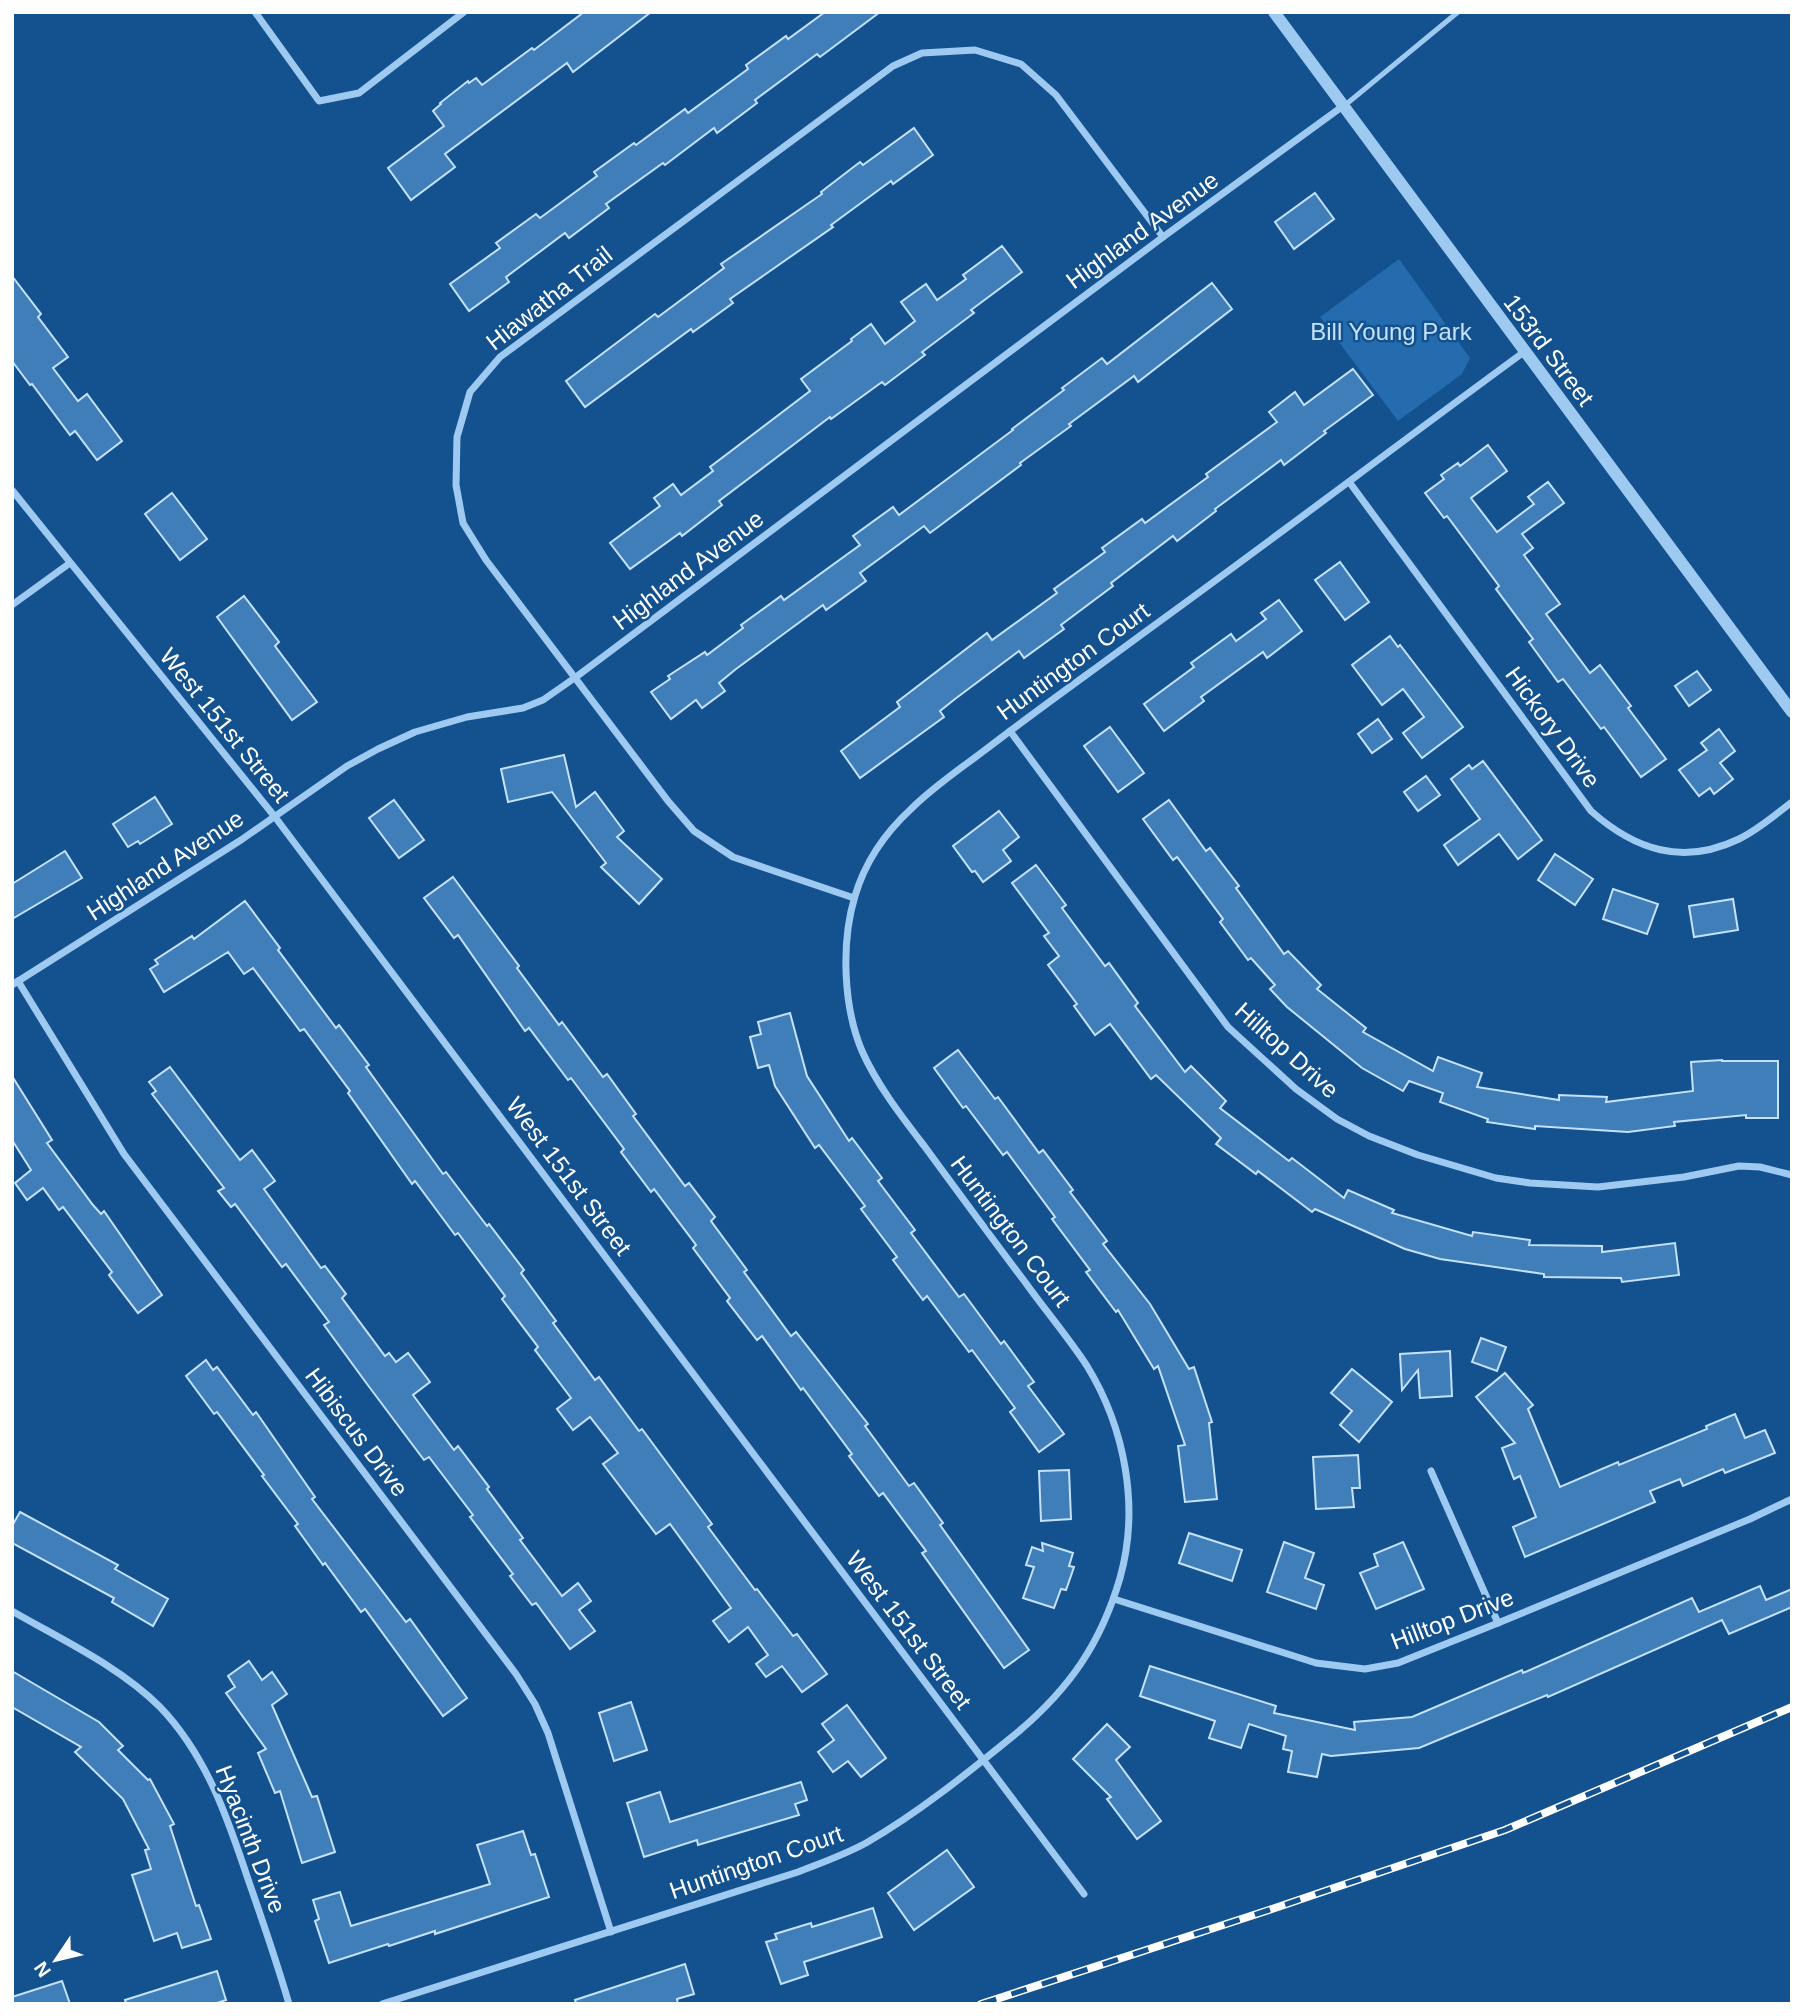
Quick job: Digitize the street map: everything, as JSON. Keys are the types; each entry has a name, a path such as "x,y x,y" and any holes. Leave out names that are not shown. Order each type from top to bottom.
{"street":[{"path":"255,12 319,102 359,93 464,12"},
{"name":"153rd Street","path":"1274,12 1792,712"},
{"name":"Hiawatha Trail","path":"854,898 733,857 694,831 668,801 486,560 463,523 456,485 457,437 470,392 499,357 893,66 922,53 975,50 1021,64 1056,94 1163,237"},
{"name":"Highland Avenue","path":"15,983 378,748 415,732 467,717 523,708 543,699 1343,106"},
{"name":"Huntington Court","path":"382,2004 799,1872 834,1858 895,1824 983,1760 1062,1692 1090,1652 1114,1599 1124,1562 1128,1479 1117,1432 1089,1369 894,1106 861,1049 849,1000 845,960 854,898 870,859 908,811 1010,731 1350,483 1524,352"},
{"name":"Hickory Drive","path":"1350,483 1591,811 1610,828 1651,848 1674,853 1693,852 1739,839 1792,802"},
{"name":"West 151st Street","path":"12,490 275,817 1084,1894"},
{"path":"12,605 70,563"},
{"name":"Hilltop Drive","path":"1010,731 1228,1027 1296,1089 1336,1119 1369,1136 1418,1155 1496,1178 1519,1181 1598,1187 1684,1177 1739,1166 1760,1167 1792,1175"},
{"name":"Hibiscus Drive","path":"15,983 124,1154 516,1674 535,1704 548,1733 611,1932"},
{"path":"1431,1471 1498,1623"},
{"name":"Hilltop Drive","path":"1114,1599 1316,1663 1365,1669 1398,1663 1750,1519 1792,1499"},
{"name":"Hyacinth Drive","path":"12,1611 123,1676 159,1707 181,1733 214,1785 230,1824 289,2004"}],"lane":[{"path":"1343,106 1458,12"}],"green space":[{"name":"Bill Young Park","path":"1399,259 1470,358 1462,374 1398,421 1320,317"}],"building":[{"path":"584,12 651,12 573,72 567,63 445,154 455,167 411,200 388,168 444,126 433,111 440,103 468,81 469,83 476,78 482,85"},
{"path":"825,12 880,12 820,57 817,54 755,100 757,103 717,133 714,128 606,204 609,208 569,238 565,233 506,277 509,282 469,311 450,284 500,248 496,243 536,214 540,218 597,176 594,172 634,143 636,145 685,109 688,113 748,69 746,65"},
{"path":"914,128 933,155 893,184 891,181 831,225 833,227 730,299 733,303 693,332 691,329 585,407 566,381 655,314 658,317 724,268 721,264 822,194 821,192 860,162 863,165"},
{"path":"1315,193 1334,219 1294,249 1275,222"},
{"path":"1002,246 1022,272 971,310 974,313 922,352 925,355 885,385 882,382 831,419 830,417 719,501 722,505 682,536 680,533 630,569 610,543 660,506 654,498 673,484 681,495 713,471 710,467 810,391 801,379 871,324 885,344 915,321 901,302 926,284 937,300 966,279 963,275"},
{"path":"12,276 41,314 38,317 68,357 53,368 78,401 87,394 122,441 97,460 75,431 70,435 12,361"},
{"path":"1212,283 1232,309 1138,382 1134,376 1069,424 1071,426 930,533 924,526 860,573 866,581 826,610 823,605 736,669 719,683 725,691 702,708 696,700 671,719 651,692 670,679 668,676 705,652 707,655 743,628 741,625 781,596 784,600 860,545 853,536 893,507 899,515 1013,430 1102,358 1107,364"},
{"path":"1353,369 1373,395 1284,465 1281,460 1177,541 1173,536 1061,625 1064,629 1024,658 1019,651 940,711 944,717 860,778 841,751 900,707 897,702 987,633 992,640 1057,593 1054,589 1105,552 1102,548 1142,519 1145,523 1208,477 1206,474 1277,422 1269,412 1295,392 1304,405"},
{"path":"1488,445 1507,471 1471,498 1497,532 1534,504 1528,497 1548,482 1564,503 1522,534 1533,548 1524,555 1560,604 1546,614 1590,673 1600,665 1666,759 1641,777 1604,727 1601,729 1563,679 1558,682 1529,642 1533,639 1496,589 1499,586 1447,516 1444,518 1425,493 1444,479 1441,475 1458,463 1460,466"},
{"path":"172,493 207,539 180,560 145,514"},
{"path":"1340,562 1369,602 1345,620 1315,580"},
{"path":"244,596 279,642 275,646 317,702 292,720 217,617"},
{"path":"1279,600 1302,631 1267,658 1263,652 1201,697 1204,701 1164,731 1144,704 1194,667 1191,663 1231,634 1236,641 1266,619 1261,613"},
{"path":"1390,636 1398,647 1400,645 1463,727 1422,758 1403,733 1424,717 1403,689 1382,705 1352,665"},
{"path":"1697,671 1711,690 1689,706 1675,686"},
{"path":"1378,719 1392,739 1372,753 1358,734"},
{"path":"1110,727 1144,773 1118,792 1084,746"},
{"path":"1719,729 1735,751 1720,763 1733,779 1714,794 1710,788 1699,796 1679,770 1707,750 1701,743"},
{"path":"564,755 576,807 595,792 624,831 617,837 662,879 639,904 601,867 606,863 552,792 508,802 501,769"},
{"path":"1483,761 1542,840 1518,859 1499,834 1458,865 1444,845 1480,819 1451,779 1469,765 1472,769"},
{"path":"1426,776 1440,795 1418,811 1404,792"},
{"path":"155,797 172,824 140,844 138,841 128,847 113,824"},
{"path":"394,800 424,840 399,858 369,818"},
{"path":"1169,800 1206,851 1210,848 1239,886 1236,888 1284,954 1288,951 1321,985 1317,989 1366,1028 1363,1032 1433,1071 1438,1057 1482,1073 1477,1087 1559,1100 1559,1095 1607,1097 1606,1102 1693,1091 1691,1062 1778,1061 1778,1118 1746,1118 1746,1115 1674,1122 1675,1126 1628,1132 1535,1126 1535,1129 1487,1122 1488,1119 1440,1102 1443,1093 1409,1081 1403,1091 1362,1068 1287,1007 1270,989 1275,985 1251,958 1248,960 1220,922 1223,919 1177,857 1173,860 1143,819"},
{"path":"999,811 1019,837 1003,850 1011,861 983,882 953,846"},
{"path":"65,851 82,878 12,919 12,884"},
{"path":"1555,854 1593,879 1575,905 1538,880"},
{"path":"1036,865 1066,905 1062,908 1105,966 1109,963 1138,1003 1135,1006 1185,1072 1191,1066 1226,1101 1220,1108 1289,1161 1292,1158 1344,1198 1348,1190 1394,1210 1392,1213 1472,1236 1473,1232 1530,1240 1529,1245 1602,1246 1602,1252 1675,1243 1679,1275 1622,1282 1621,1278 1544,1277 1544,1274 1440,1259 1405,1249 1315,1209 1312,1212 1258,1171 1256,1174 1216,1144 1221,1138 1156,1075 1151,1079 1110,1024 1095,1035 1074,1006 1077,1004 1048,965 1059,956 1044,936 1049,933 1012,883"},
{"path":"453,877 559,1025 562,1022 603,1077 607,1074 636,1114 633,1116 685,1186 689,1183 715,1217 711,1221 791,1336 796,1332 868,1424 865,1426 909,1486 914,1483 943,1523 940,1525 1029,1650 1004,1668 922,1553 926,1551 883,1493 879,1496 849,1456 852,1454 762,1336 757,1340 727,1301 730,1298 693,1248 696,1245 654,1189 651,1192 621,1152 624,1149 571,1078 568,1080 529,1028 525,1031 458,935 454,938 424,898"},
{"path":"1613,889 1658,904 1647,934 1603,919"},
{"path":"1733,899 1738,930 1694,937 1689,906"},
{"path":"245,901 336,1028 339,1025 369,1065 366,1067 443,1174 446,1172 524,1270 521,1273 556,1321 553,1323 595,1380 599,1377 639,1431 642,1429 712,1524 708,1527 755,1590 757,1589 793,1636 797,1634 827,1674 802,1692 782,1666 766,1677 756,1664 768,1655 748,1627 729,1642 713,1621 731,1608 670,1524 656,1534 603,1464 618,1453 590,1417 573,1430 557,1409 571,1398 502,1299 505,1296 415,1181 412,1184 348,1093 350,1091 304,1029 300,1031 253,968 244,974 228,952 164,992 150,969 158,964 155,960 192,936 194,939"},
{"path":"790,1013 807,1076 849,1141 852,1138 882,1178 878,1181 915,1230 911,1233 959,1297 964,1294 1001,1344 1004,1341 1034,1382 1028,1386 1064,1434 1039,1452 1010,1412 1015,1408 972,1350 969,1352 927,1296 923,1300 893,1260 897,1257 861,1209 865,1206 819,1145 815,1148 775,1086 769,1065 758,1068 750,1037 761,1034 758,1022"},
{"path":"958,1050 995,1099 998,1097 1039,1153 1043,1150 1073,1190 1070,1192 1107,1241 1103,1244 1150,1304 1189,1369 1194,1367 1212,1422 1209,1423 1217,1499 1185,1502 1178,1446 1185,1445 1158,1366 1154,1369 1118,1310 1116,1312 1086,1272 1090,1270 1052,1219 1055,1217 1007,1152 1003,1155 966,1106 963,1108 934,1068"},
{"path":"170,1067 240,1160 252,1150 275,1181 264,1189 321,1268 325,1266 346,1294 342,1298 385,1356 389,1353 396,1362 408,1353 430,1382 413,1395 454,1450 458,1446 489,1487 487,1489 523,1538 520,1540 562,1596 578,1583 591,1601 579,1610 595,1631 570,1649 536,1603 532,1605 510,1576 513,1574 470,1517 473,1515 429,1457 424,1460 367,1384 324,1325 329,1322 286,1264 282,1267 235,1204 231,1207 218,1191 224,1188 152,1094 156,1091 149,1082"},
{"path":"12,1076 52,1140 47,1143 93,1205 101,1214 104,1211 162,1295 138,1313 109,1275 112,1272 63,1207 59,1210 43,1188 27,1200 15,1183 31,1170 12,1140"},
{"path":"1481,1338 1506,1347 1497,1371 1472,1362"},
{"path":"1450,1351 1452,1396 1420,1398 1418,1370 1402,1390 1400,1354"},
{"path":"206,1360 213,1370 217,1367 253,1415 256,1412 315,1497 312,1499 406,1622 410,1619 467,1698 443,1716 365,1609 361,1612 325,1563 323,1565 295,1526 298,1524 262,1476 264,1475 186,1376"},
{"path":"1352,1369 1392,1402 1359,1442 1340,1425 1352,1411 1331,1393"},
{"path":"1505,1373 1533,1405 1528,1409 1560,1487 1707,1429 1706,1426 1735,1414 1745,1438 1765,1430 1775,1453 1725,1473 1723,1469 1683,1486 1680,1479 1650,1491 1655,1502 1525,1557 1513,1527 1536,1517 1520,1476 1514,1479 1502,1448 1515,1443 1476,1397"},
{"path":"1358,1455 1360,1488 1352,1488 1354,1507 1316,1509 1313,1457"},
{"path":"1069,1470 1071,1519 1041,1521 1039,1471"},
{"path":"20,1512 118,1565 115,1569 168,1599 153,1626 112,1602 114,1598 12,1543 12,1526"},
{"path":"1189,1533 1242,1550 1232,1581 1179,1563"},
{"path":"1284,1542 1314,1553 1305,1578 1324,1585 1316,1609 1267,1592"},
{"path":"1403,1542 1424,1589 1376,1609 1360,1573 1378,1566 1374,1554"},
{"path":"1042,1543 1073,1553 1069,1566 1074,1567 1066,1590 1061,1589 1054,1608 1023,1598 1034,1567 1026,1565 1032,1547 1043,1551"},
{"path":"1760,1586 1766,1600 1792,1589 1792,1607 1729,1634 1722,1620 1548,1697 1547,1695 1419,1748 1331,1756 1322,1754 1317,1777 1288,1772 1292,1751 1283,1749 1286,1736 1249,1724 1241,1748 1209,1738 1215,1721 1140,1696 1150,1666 1276,1706 1274,1713 1355,1730 1354,1722 1412,1717 1522,1670 1523,1673 1692,1598 1699,1612"},
{"path":"249,1661 262,1680 272,1672 287,1694 272,1705 312,1797 317,1796 335,1852 302,1863 280,1791 275,1793 258,1753 266,1749 226,1693 235,1687 228,1676"},
{"path":"12,1671 99,1722 123,1746 118,1750 150,1779 174,1824 170,1826 196,1906 199,1905 211,1939 182,1948 177,1933 154,1941 132,1875 151,1869 145,1850 149,1849 123,1799 75,1752 81,1747 12,1707"},
{"path":"631,1702 647,1750 614,1761 599,1713"},
{"path":"847,1705 886,1758 861,1777 848,1761 833,1772 818,1752 834,1740 822,1724"},
{"path":"1107,1724 1130,1747 1116,1760 1161,1821 1137,1839 1107,1799 1111,1797 1073,1759"},
{"path":"801,1782 807,1800 795,1804 799,1815 698,1845 697,1840 644,1857 627,1803 660,1792 670,1822"},
{"path":"523,1831 531,1855 535,1854 549,1897 435,1934 435,1931 329,1963 315,1921 319,1919 313,1900 340,1892 351,1926 490,1884 477,1845"},
{"path":"947,1850 974,1887 914,1930 888,1893"},
{"path":"873,1908 882,1937 804,1962 808,1975 781,1984 766,1942 777,1939 775,1934 811,1923 812,1927"},
{"path":"685,1964 694,1994 677,1999 678,2004 576,2004 575,2000"},
{"path":"217,1971 226,2000 214,2004 126,2004 125,2000"},
{"path":"62,1981 70,2004 12,2004 12,1997"}],"railway":[{"path":"981,2004 1505,1830 1792,1707"}]}
